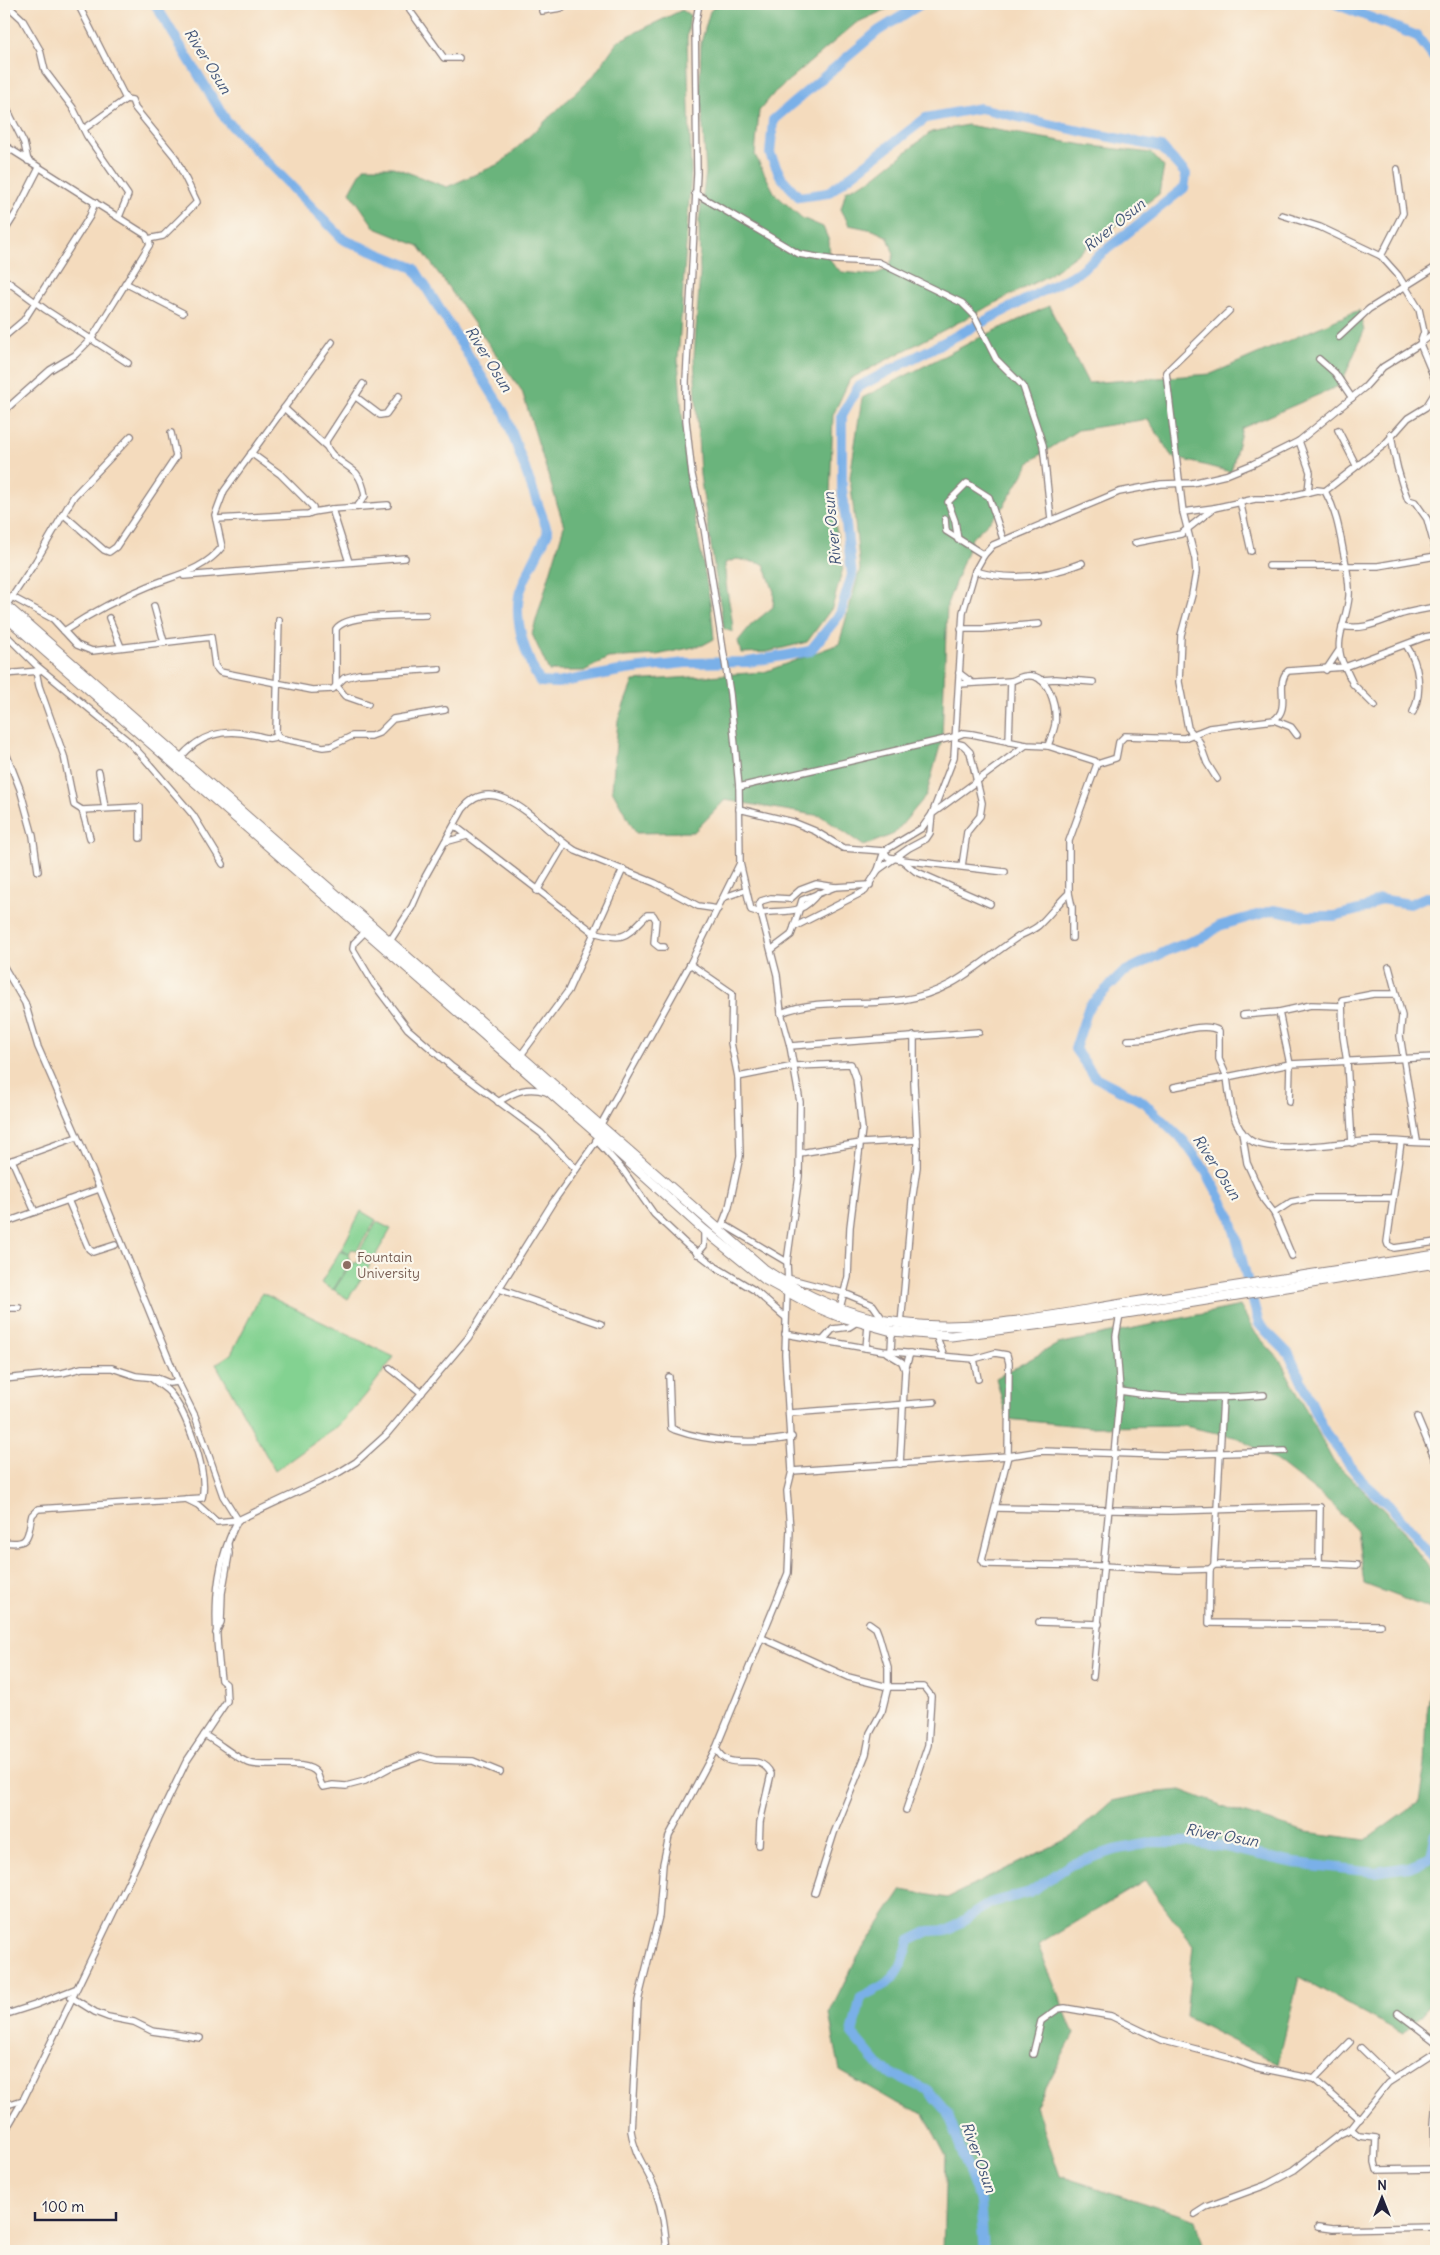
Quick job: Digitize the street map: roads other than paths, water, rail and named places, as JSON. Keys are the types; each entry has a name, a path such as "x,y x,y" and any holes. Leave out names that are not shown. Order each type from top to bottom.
{"highway":[{"path":"4,609 180,758 600,1126 722,1227 764,1269 787,1285"},
{"path":"4,609 365,932 549,1092 598,1138 753,1270 868,1326 892,1331 936,1335 970,1334 1120,1314 1202,1296"},
{"path":"839,1312 901,1324 952,1327 986,1324 1202,1296 1436,1255"},
{"path":"1279,1283 1436,1262"}],"street":[{"path":"78,4 126,99"},
{"path":"408,4 444,58 459,58"},
{"path":"542,11 561,8 568,4"},
{"path":"699,4 695,25 695,193 686,381 686,420 692,475 706,536 724,670 730,694 738,787 740,863 745,890 752,912 798,911 808,905 818,893"},
{"path":"6,5 22,20 40,50 46,71 73,108 105,163 128,195 119,217"},
{"path":"84,129 126,99 132,100 135,108 175,157 197,202 163,236 148,239"},
{"path":"4,103 21,136 28,160"},
{"path":"4,145 146,235 150,244 92,338 75,355 50,370 5,408"},
{"path":"4,232 39,168"},
{"path":"1381,256 1403,213 1397,169"},
{"path":"695,193 798,254 834,260 878,262 962,303 974,315 996,359 1023,386 1036,420 1047,469 1051,519"},
{"path":"4,338 24,320 90,216 95,202"},
{"path":"1282,215 1320,227 1381,256 1407,287 1421,314 1424,332 1420,344 1436,382"},
{"path":"1339,337 1369,309 1407,287 1436,267"},
{"path":"4,279 35,302 128,363"},
{"path":"125,283 183,312"},
{"path":"1217,779 1207,763 1203,748 1185,720 1179,682 1181,635 1196,577 1195,559 1183,512 1166,372 1229,311"},
{"path":"739,809 793,822 815,831 843,848 884,851 922,828 932,814 951,770 959,684 961,629 967,595 975,572 984,555 993,545 1003,539 1119,492 1161,484 1192,483 1226,475 1298,441 1365,387 1383,366 1436,332"},
{"path":"179,577 200,566 222,547 216,511 224,491 332,342"},
{"path":"1319,359 1335,372 1352,398"},
{"path":"326,446 326,441 363,384"},
{"path":"1183,512 1214,508 1240,501 1279,499 1308,492 1324,491 1384,445 1391,434 1408,418 1426,406 1436,391"},
{"path":"356,397 380,415 386,414 399,396"},
{"path":"284,408 326,446 333,456 357,475 365,496 357,507"},
{"path":"1338,430 1356,465"},
{"path":"63,514 104,550 109,552 116,547 176,457 171,434"},
{"path":"1269,566 1347,564 1378,566 1436,554 1427,519 1415,502 1408,500 1401,483 1394,461 1391,434"},
{"path":"4,609 74,496 131,436"},
{"path":"1298,441 1310,472 1308,492"},
{"path":"251,453 280,474 313,507 313,512"},
{"path":"958,540 955,521 948,502 968,484 989,497 1003,539"},
{"path":"1324,491 1338,518 1347,564 1349,594 1338,652 1326,670"},
{"path":"1240,501 1251,552"},
{"path":"216,519 308,514 332,509 388,505"},
{"path":"1135,543 1181,534 1214,508"},
{"path":"332,509 348,562"},
{"path":"945,519 946,532 984,555"},
{"path":"64,631 91,613 164,580 179,577 405,558"},
{"path":"975,572 1019,578 1048,574 1082,562"},
{"path":"200,566 201,575"},
{"path":"12,597 53,619 72,641 85,649 92,651 211,638 215,666 220,672 278,685 312,690 329,690 351,675 440,669"},
{"path":"154,606 164,642"},
{"path":"1342,626 1355,629 1364,628 1404,614 1436,606"},
{"path":"368,704 345,696 336,686 335,636 339,625 371,618 426,615"},
{"path":"109,618 121,647"},
{"path":"277,736 279,620"},
{"path":"961,629 1039,624"},
{"path":"4,633 40,670 127,740 149,763 193,815 223,864"},
{"path":"1274,720 1281,714 1283,708 1284,674 1292,670 1345,668 1425,637 1436,635"},
{"path":"1406,645 1414,659 1418,676 1419,697 1413,712"},
{"path":"1338,652 1353,684 1375,706"},
{"path":"4,674 25,670 40,670"},
{"path":"40,670 39,686 64,756 74,806 82,810 140,807 140,838"},
{"path":"959,673 971,682"},
{"path":"959,684 971,682 1011,682 1027,676 1041,680 1056,679 1093,682"},
{"path":"1041,680 1052,697 1055,721 1048,746"},
{"path":"1010,742 1011,682"},
{"path":"180,758 194,744 213,733 232,731 268,738 277,736 316,745 331,746 352,736 371,736 379,733 393,718 445,710"},
{"path":"738,787 955,740 964,733 1026,745 1048,746 1076,753 1097,764 1116,758 1119,742 1124,736 1184,738 1209,728 1274,720 1291,727 1297,735"},
{"path":"955,740 970,752 982,809 980,816 967,832 962,866"},
{"path":"878,870 909,848 920,844 929,836 932,814 976,784 1026,745"},
{"path":"4,748 20,789 33,836 38,871"},
{"path":"1072,938 1069,893 1069,841 1097,764"},
{"path":"99,772 105,808"},
{"path":"390,941 412,907 425,877 469,801 477,797 501,797 521,808 564,845 589,858 622,869 698,906 718,909"},
{"path":"82,810 90,838"},
{"path":"454,826 593,932 613,938 636,929 647,915 653,915 656,920 654,943 659,947 664,947"},
{"path":"445,842 467,836"},
{"path":"537,891 564,845"},
{"path":"896,845 909,848"},
{"path":"884,851 888,857 902,860 1005,872"},
{"path":"794,927 821,911 844,903 865,891 878,870 884,851"},
{"path":"902,860 915,871 990,904"},
{"path":"600,1126 690,964 725,897 740,863"},
{"path":"521,1055 568,991 622,869"},
{"path":"790,899 800,890 816,884 835,887 870,885"},
{"path":"667,2251 662,2213 654,2187 634,2150 631,2131 636,2022 640,1988 659,1916 663,1864 669,1836 716,1748 788,1573 790,1537 786,1496 792,1471 792,1437 785,1317 787,1262 800,1153 800,1102 790,1046 781,1013 777,975 761,913 761,901 771,898 802,900 835,887"},
{"path":"725,897 745,890"},
{"path":"781,1013 789,1009 841,1003 900,1000 941,990 979,967 1019,936 1037,927 1069,893"},
{"path":"771,950 791,935 802,900"},
{"path":"365,932 354,943 353,949 394,1011 408,1028 452,1067 541,1133 576,1169"},
{"path":"690,964 732,993 731,1043 738,1077 740,1156 729,1207 722,1227 787,1262"},
{"path":"4,967 25,1003 38,1047 99,1189 178,1382 195,1416 223,1496 238,1520"},
{"path":"1389,967 1394,994 1402,1016 1400,1036 1410,1109 1417,1142"},
{"path":"1352,1142 1347,1062 1343,1036 1342,1000 1348,997 1394,994"},
{"path":"1243,1015 1279,1012 1311,1004 1342,1006"},
{"path":"1279,1012 1290,1064 1288,1102"},
{"path":"1128,1040 1214,1028 1220,1033 1219,1058 1227,1077 1235,1120 1242,1132 1256,1144 1294,1147 1352,1142 1436,1143"},
{"path":"790,1046 979,1032"},
{"path":"901,1324 912,1201 917,1167 914,1036"},
{"path":"1174,1087 1290,1064 1436,1057"},
{"path":"738,1077 794,1066 847,1064 853,1067 862,1114 861,1143 850,1227 848,1277 833,1329 823,1340"},
{"path":"498,1102 519,1090 529,1088 549,1092"},
{"path":"1242,1132 1247,1163 1264,1200 1274,1213 1292,1256"},
{"path":"4,1163 77,1137"},
{"path":"186,1499 198,1505 217,1522 238,1520 338,1473 356,1462 386,1435 468,1338 576,1169 598,1138 654,1214 697,1254 754,1290 785,1317"},
{"path":"800,1153 861,1143 917,1140"},
{"path":"1401,1142 1386,1232 1388,1246 1394,1248 1436,1242"},
{"path":"12,1160 35,1212"},
{"path":"4,1223 99,1189"},
{"path":"1274,1213 1291,1202 1311,1198 1392,1198"},
{"path":"68,1200 89,1248 93,1252 115,1245"},
{"path":"697,1254 704,1246 704,1230"},
{"path":"787,1285 844,1293 873,1305 884,1321"},
{"path":"499,1289 600,1324"},
{"path":"4,1308 19,1308"},
{"path":"1093,1677 1120,1391 1116,1336 1120,1314"},
{"path":"833,1329 850,1327 857,1322"},
{"path":"866,1348 868,1326"},
{"path":"891,1351 892,1331"},
{"path":"785,1334 866,1348 910,1353 974,1358 995,1353 1007,1355 1010,1363 1008,1456 982,1560 985,1564 1102,1566 1178,1570 1319,1563 1357,1565"},
{"path":"936,1335 944,1356"},
{"path":"883,1350 902,1362 905,1370"},
{"path":"900,1464 905,1370 910,1353"},
{"path":"974,1358 978,1379"},
{"path":"4,1379 90,1368 112,1368 136,1376 169,1383 178,1382"},
{"path":"390,1368 422,1393"},
{"path":"669,1377 671,1428 675,1430 717,1440 770,1440 792,1437"},
{"path":"4,1542 20,1542 27,1539 30,1534 32,1515 38,1509 186,1499 203,1496 202,1476 195,1446 170,1393 151,1378"},
{"path":"1120,1391 1149,1396 1223,1398 1264,1395"},
{"path":"1223,1398 1209,1623 1380,1625"},
{"path":"790,1413 934,1402"},
{"path":"1417,1417 1436,1462"},
{"path":"792,1471 1008,1456 1041,1451 1220,1454 1285,1451"},
{"path":"996,1508 1216,1510 1320,1507 1319,1563"},
{"path":"4,2133 23,2100 71,1997 186,1762 224,1707 228,1693 226,1684 221,1680 216,1633 221,1622 222,1593 228,1554 227,1543 238,1520"},
{"path":"1038,1622 1099,1624"},
{"path":"815,1893 834,1833 866,1754 870,1733 882,1711 888,1687 888,1667 880,1636 876,1628 869,1623"},
{"path":"762,1638 848,1677 888,1687 924,1687 931,1696 928,1745 906,1810"},
{"path":"204,1735 236,1758 253,1765 285,1765 312,1769 316,1772 323,1787 333,1785 346,1786 366,1781 389,1768 421,1756 435,1760 473,1760 492,1771 500,1772"},
{"path":"716,1748 723,1760 763,1764 771,1774 760,1822 759,1845"},
{"path":"4,2015 75,1989"},
{"path":"71,1997 95,2012 108,2017 134,2022 152,2031 200,2038"},
{"path":"1033,2054 1041,2021 1058,2009 1065,2008 1111,2016 1124,2020 1146,2034 1169,2042 1230,2058 1254,2067 1314,2079 1360,2119"},
{"path":"1398,2013 1436,2042"},
{"path":"1314,2079 1350,2042"},
{"path":"1361,2048 1394,2079"},
{"path":"1195,2214 1206,2207 1229,2200 1294,2170 1340,2134 1351,2129 1372,2101 1394,2079 1436,2052"},
{"path":"1436,2098 1436,2222"},
{"path":"13,2116 4,2106 23,2100"},
{"path":"1351,2129 1359,2136 1376,2138 1375,2162 1377,2170 1435,2174"},
{"path":"1318,2227 1333,2229 1436,2227"}],"waterway":[{"name":"River Osun","path":"155,4 226,120 344,240 414,268 505,414 548,532 519,596 518,618 520,629 526,652 540,682 557,683 625,670 685,663 748,662 810,651 840,614 852,575 842,488 842,415 858,387 1077,273 1184,188 1186,174 1161,147 980,108 926,118 828,193 799,197 781,177 770,154 773,120 878,31 921,4"},
{"name":"River Osun","path":"1336,4 1417,36 1436,61"},
{"name":"River Osun","path":"1436,898 1426,897 1410,904 1380,899 1366,908 1335,916 1305,916 1274,910 1219,926 1206,936 1171,949 1124,972 1089,1006 1075,1049 1095,1077 1142,1101 1183,1140 1205,1170 1230,1215 1259,1324 1289,1354 1325,1432 1363,1482 1392,1508 1436,1561"},
{"name":"River Osun","path":"984,2251 980,2201 947,2112 928,2090 882,2069 852,2034 861,1997 882,1986 894,1976 902,1963 909,1941 929,1931 949,1930 990,1903 1030,1892 1070,1865 1114,1850 1155,1842 1190,1842 1225,1847 1294,1863 1375,1872 1409,1867 1431,1858 1436,1832"}],"place":[{"name":"Fountain University","path":"347,1265"}]}
